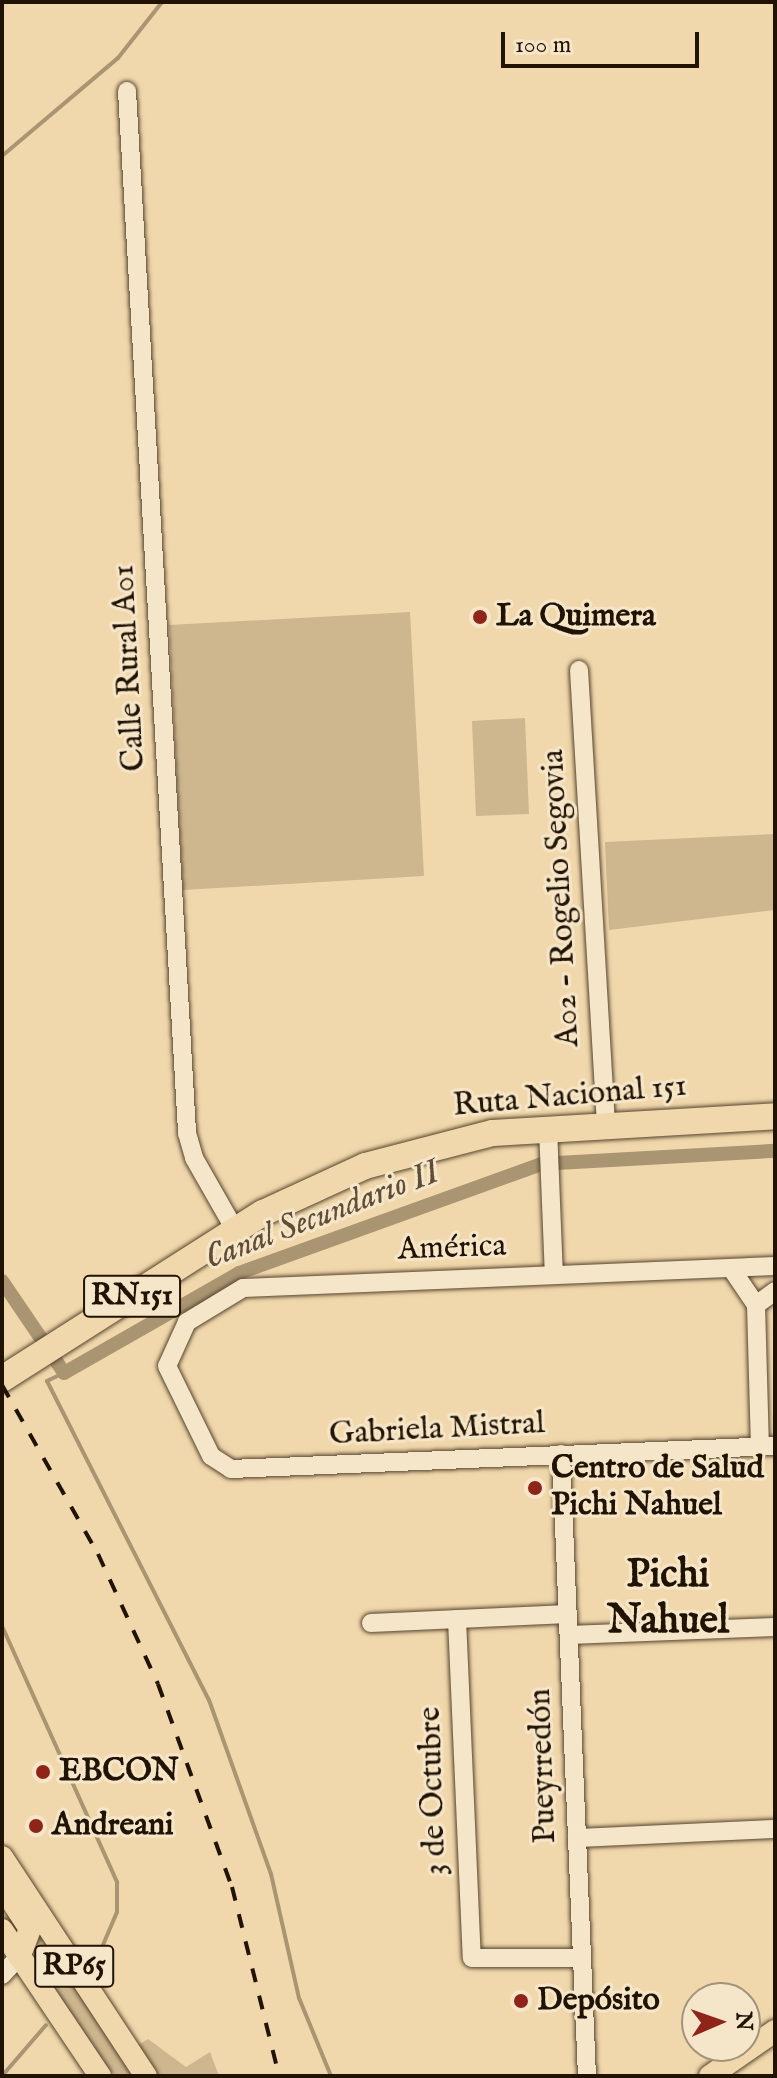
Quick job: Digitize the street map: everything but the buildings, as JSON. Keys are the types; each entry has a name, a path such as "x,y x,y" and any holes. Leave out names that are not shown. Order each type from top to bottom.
{"highway":[{"name":"Ruta Nacional 151","path":"2,1379 235,1230 315,1186 393,1156 548,1128 775,1116"}],"main road":[{"name":"RP65","path":"2,1857 146,2076"},
{"path":"2,1886 30,1929 19,1957"},
{"name":"RP65","path":"2,1930 100,2076"},
{"path":"710,2076 775,2031"}],"street":[{"name":"Calle Rural A01","path":"127,91 187,1133 194,1158 235,1230"},
{"name":"A02 - Rogelio Segovia","path":"579,670 606,1124"},
{"path":"548,1128 554,1275"},
{"name":"América","path":"167,1362 187,1322 243,1288 775,1266"},
{"path":"731,1268 756,1305 768,1446"},
{"path":"756,1305 775,1291"},
{"name":"Gabriela Mistral","path":"167,1362 211,1456 227,1469 768,1446"},
{"name":"Pueyrredón","path":"561,1454 587,2076"},
{"path":"371,1623 568,1614"},
{"name":"3 de Octubre","path":"457,1619 473,1960 582,1958"},
{"path":"569,1635 775,1627"},
{"path":"577,1838 775,1829"},
{"path":"2,1975 19,1957"}],"shaded area":[{"path":"410,612 424,876 183,890 169,625"},
{"path":"525,718 529,814 476,816 472,721"},
{"path":"775,834 775,910 609,930 605,842"},
{"path":"38,1931 136,2076 117,2076 106,2066 34,1958"},
{"path":"148,2039 186,2067 210,2052 219,2076 156,2076 137,2046"}],"waterway":[{"path":"2,156 118,58 162,2"},
{"name":"Canal Secundario II","path":"557,1163 775,1151"},
{"name":"Canal Secundario II","path":"53,1356 64,1373 239,1273 542,1164"},
{"name":"Canal Secundario II","path":"2,1281 40,1337"},
{"path":"64,1373 47,1381 209,1700 271,1874 299,1998 331,2076"},
{"path":"2,1626 117,1882 117,1912 97,1959"},
{"path":"2,2076 46,2025"}],"railway":[{"path":"2,1385 98,1554 158,1684 232,1887 279,2076"}],"place":[{"name":"La Quimera","path":"480,617"},
{"name":"Centro de Salud Pichi Nahuel","path":"535,1488"},
{"name":"EBCON","path":"43,1772"},
{"name":"Andreani","path":"36,1826"},
{"name":"Depósito","path":"521,2001"}],"district":[{"name":"Pichi Nahuel","path":"668,1599"}]}
